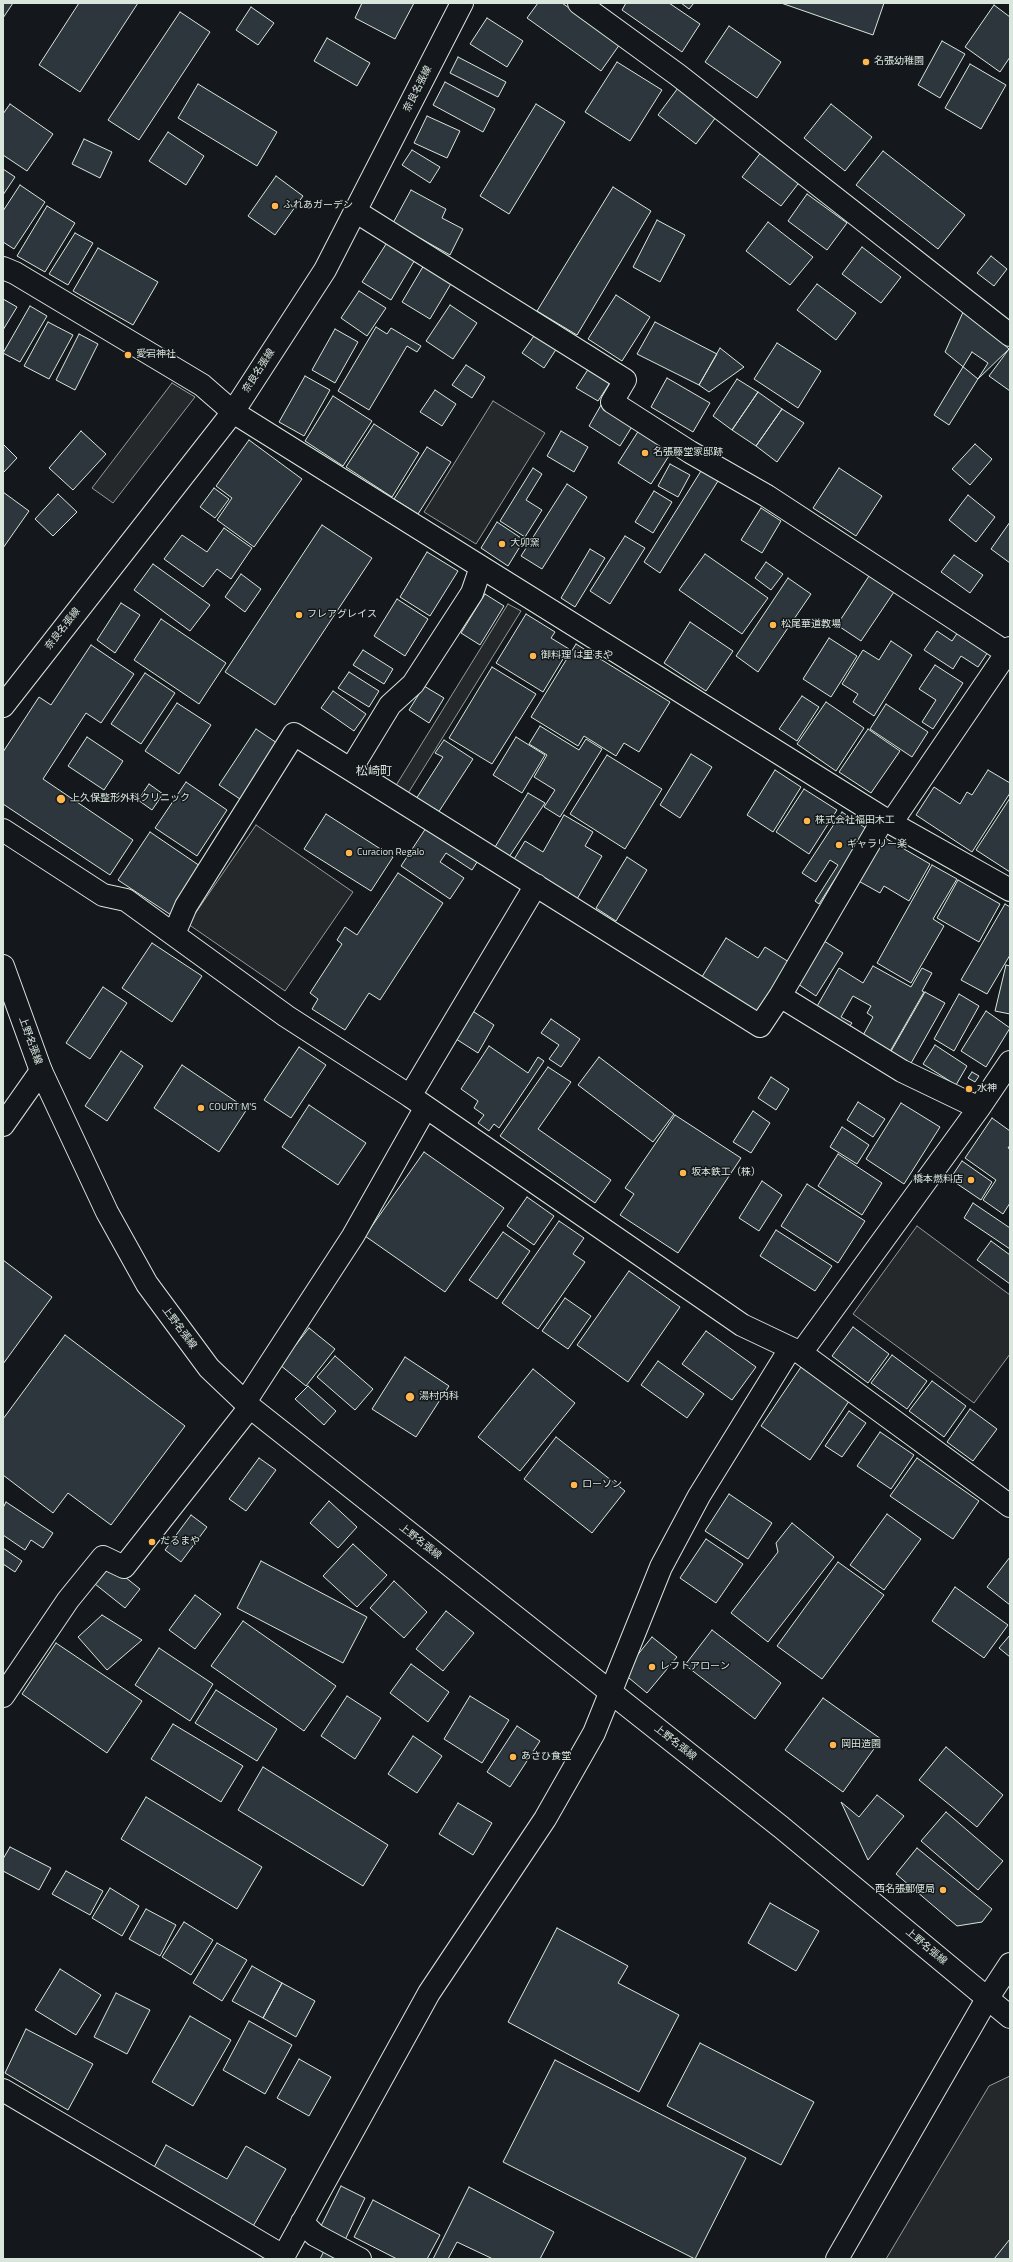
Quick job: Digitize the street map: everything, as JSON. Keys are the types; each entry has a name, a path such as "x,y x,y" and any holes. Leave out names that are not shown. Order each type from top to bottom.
{"street":[{"name":"奈良名張線","path":"3,706 233,412 325,270 462,3"},
{"path":"579,3 678,75 1010,335"},
{"path":"174,934 186,906 294,734 760,1026 888,820 1008,651 780,504 690,452 612,402 625,380 355,211"},
{"path":"3,268 15,273 202,385 233,412 888,820 1010,890"},
{"path":"351,769 390,705 413,684 472,593 481,567"},
{"path":"3,830 103,895 126,900 286,1016 418,1102 742,1325 795,1351 1010,1506"},
{"path":"3,1696 68,1600 103,1557 124,1567 248,1405 353,1236 418,1102 536,885"},
{"name":"上野名張線","path":"3,966 41,1072 107,1212 147,1284 210,1368 248,1405 781,1827 1010,2017"},
{"path":"780,996 902,1071 979,1108"},
{"path":"3,2090 283,2258 429,1993 556,1799 594,1734 609,1692 661,1567 699,1496 795,1351 979,1108 1010,1062"},
{"path":"3,1125 41,1072"},
{"path":"837,2259 987,1999 1010,1964"},
{"path":"302,2222 315,2236 360,2259"}],"shaded area":[{"path":"172,383 195,397 113,503 92,488"},
{"path":"493,401 545,433 476,544 424,512"},
{"path":"508,604 521,611 407,795 395,787"},
{"path":"256,825 353,892 285,991 188,924"},
{"path":"917,1226 1010,1295 1010,1354 974,1403 853,1314"},
{"path":"1010,2076 1010,2259 886,2259 989,2086"}],"building":[{"path":"3,3 13,3 3,18"},
{"path":"79,3 138,3 80,92 39,65"},
{"path":"362,3 414,3 395,39 355,18"},
{"path":"538,3 562,3 620,44 601,71 527,18"},
{"path":"626,3 669,3 700,24 682,52 622,10"},
{"path":"681,3 694,3 689,9"},
{"path":"781,3 884,3 873,35"},
{"path":"994,5 1010,17 1010,57 1000,72 965,47"},
{"path":"251,7 274,23 258,45 236,30"},
{"path":"180,12 210,32 139,140 108,120"},
{"path":"487,18 523,41 507,67 470,44"},
{"path":"729,26 781,62 757,98 705,62"},
{"path":"327,38 370,63 357,86 314,61"},
{"path":"942,41 965,54 940,98 918,85"},
{"path":"458,57 506,82 498,97 450,73"},
{"path":"617,62 662,90 630,141 585,112"},
{"path":"970,64 1006,85 981,129 945,108"},
{"path":"445,82 495,109 483,132 433,105"},
{"path":"198,84 277,132 257,166 178,118"},
{"path":"678,88 716,117 696,144 658,115"},
{"path":"10,104 53,134 27,171 3,155 3,114"},
{"path":"536,104 565,122 509,214 480,196"},
{"path":"831,104 872,137 845,171 804,138"},
{"path":"427,116 460,131 447,158 414,143"},
{"path":"168,132 204,156 186,185 149,161"},
{"path":"84,139 112,152 100,178 72,164"},
{"path":"412,150 440,167 430,183 402,165"},
{"path":"762,151 801,180 781,206 742,177"},
{"path":"883,151 965,215 938,249 856,185"},
{"path":"3,169 15,177 3,195"},
{"name":"ふれあガーデン","path":"276,176 303,196 275,235 248,216"},
{"path":"20,185 45,202 14,249 3,242 3,211"},
{"path":"613,187 651,211 577,335 537,311"},
{"path":"411,190 446,209 442,218 463,229 450,255 393,223"},
{"path":"807,194 847,223 827,250 788,221"},
{"path":"47,206 75,223 45,272 17,256"},
{"path":"657,220 685,235 660,282 633,267"},
{"path":"768,222 813,257 790,285 746,251"},
{"path":"75,233 93,243 68,285 49,274"},
{"path":"388,241 416,258 391,300 362,282"},
{"path":"862,247 901,277 881,303 842,274"},
{"path":"98,248 158,282 133,325 73,291"},
{"path":"991,256 1007,269 994,286 977,273"},
{"path":"424,265 452,282 430,319 402,302"},
{"path":"817,284 856,313 836,340 797,310"},
{"path":"359,291 386,308 367,336 341,318"},
{"path":"616,295 650,317 622,361 588,339"},
{"path":"3,299 17,307 3,330"},
{"path":"450,305 477,323 453,359 426,341"},
{"path":"30,306 47,316 20,362 3,353"},
{"path":"964,310 1009,349 978,379 945,352"},
{"path":"48,322 73,335 49,379 24,366"},
{"path":"655,322 717,354 699,385 637,354"},
{"path":"376,327 387,334 391,328 421,346 417,352 407,346 369,410 338,391"},
{"path":"335,329 358,342 335,383 312,370"},
{"path":"536,333 557,348 544,368 522,353"},
{"path":"79,334 98,344 75,390 56,380"},
{"path":"777,343 821,371 798,408 754,379"},
{"path":"720,348 744,367 709,392 699,385"},
{"path":"1009,349 1010,350 1010,391 989,376"},
{"path":"972,352 988,363 949,425 934,415"},
{"path":"466,365 485,377 472,398 452,385"},
{"path":"589,368 611,381 598,401 576,388"},
{"path":"305,376 330,390 304,436 279,422"},
{"path":"667,378 710,403 693,432 651,407"},
{"path":"737,379 758,392 732,430 713,416"},
{"path":"435,390 456,404 442,426 420,412"},
{"path":"758,392 782,409 756,446 732,430"},
{"path":"333,396 372,421 343,466 305,441"},
{"path":"601,405 633,425 620,446 589,426"},
{"path":"782,409 804,423 777,462 756,446"},
{"path":"374,424 419,453 392,497 346,467"},
{"path":"639,430 672,451 651,484 618,463"},
{"path":"81,431 106,454 73,490 49,468"},
{"path":"561,431 588,447 574,472 547,456"},
{"path":"249,440 302,479 254,547 217,520 232,498 216,486"},
{"path":"3,444 17,458 4,472 3,471"},
{"path":"975,444 992,459 970,485 952,469"},
{"path":"427,447 451,462 418,514 394,499"},
{"path":"670,464 690,475 678,497 658,486"},
{"path":"533,468 542,474 526,500 542,510 525,537 500,521"},
{"path":"839,468 882,496 856,536 813,508"},
{"path":"701,471 718,481 660,573 644,562"},
{"path":"567,484 587,497 542,569 521,556"},
{"path":"214,488 229,499 215,518 200,507"},
{"path":"654,491 672,502 653,533 635,522"},
{"path":"3,492 29,511 3,548"},
{"path":"58,494 77,512 53,536 35,519"},
{"path":"968,495 995,517 976,542 949,520"},
{"path":"761,508 781,521 762,553 741,540"},
{"name":"大卯窯","path":"497,522 524,540 508,566 481,548"},
{"path":"1010,522 1010,563 991,549"},
{"name":"フレアグレイス","path":"322,525 372,558 275,705 225,672"},
{"path":"224,528 252,548 231,579 217,569 203,587 164,559 182,535 207,552"},
{"path":"625,536 645,548 610,604 590,591"},
{"path":"590,549 605,558 575,607 561,598"},
{"path":"427,552 458,571 430,616 400,597"},
{"path":"705,554 768,598 742,634 679,590"},
{"path":"954,555 983,575 970,593 941,572"},
{"path":"766,562 783,574 771,590 755,578"},
{"path":"153,564 210,605 190,631 134,590"},
{"path":"241,574 261,589 245,612 225,597"},
{"path":"869,576 894,592 861,641 837,625"},
{"name":"松尾華道教場","path":"788,578 811,594 758,672 736,656"},
{"path":"485,594 504,606 480,645 461,633"},
{"path":"397,599 428,619 405,656 374,636"},
{"path":"121,603 140,615 115,653 97,640"},
{"name":"御料理 は里まや","path":"526,614 555,632 551,638 569,649 543,692 496,663"},
{"path":"161,619 226,663 199,704 134,660"},
{"path":"690,622 733,651 706,691 664,663"},
{"path":"960,629 990,649 978,667 961,656 953,669 924,650 937,631 952,641"},
{"path":"829,638 857,656 831,697 803,679"},
{"path":"891,641 912,655 874,716 853,702 858,694 842,684 863,650 879,660"},
{"path":"576,644 670,702 639,752 624,743 616,756 584,736 578,746 531,717"},
{"path":"91,645 134,674 101,723 86,713 43,779 133,840 110,875 3,804 3,752 39,697 51,705"},
{"path":"363,650 393,669 384,684 353,665"},
{"path":"935,665 963,683 933,729 922,722 936,700 919,689"},
{"path":"492,667 536,694 492,764 449,738"},
{"path":"349,672 379,691 369,707 338,688"},
{"path":"145,673 175,693 141,744 111,724"},
{"path":"424,686 444,698 429,723 409,710"},
{"path":"333,691 366,714 354,731 321,708"},
{"path":"802,696 819,707 797,741 779,729"},
{"path":"826,702 864,728 836,771 797,744"},
{"path":"177,703 211,725 179,774 145,751"},
{"path":"886,704 928,732 912,757 870,729"},
{"path":"540,726 579,750 586,739 602,749 560,817 544,807 555,790 534,777 547,755 529,744"},
{"path":"256,729 277,743 240,799 219,785"},
{"path":"868,729 900,751 871,793 839,772"},
{"path":"87,737 123,761 104,790 68,766"},
{"path":"516,737 545,755 522,793 493,775"},
{"path":"444,740 473,759 438,813 416,799 443,757 435,753"},
{"path":"691,754 712,767 680,818 660,805"},
{"path":"607,755 662,789 625,849 570,814"},
{"path":"775,770 801,787 773,832 747,815"},
{"path":"988,770 1010,783 1010,793 972,852 916,815 934,787 960,804 967,792 972,795"},
{"path":"186,782 227,810 197,856 155,828"},
{"path":"149,784 163,794 152,810 138,800"},
{"name":"株式会社福田木工","path":"804,789 837,810 809,854 776,832"},
{"path":"528,793 545,803 509,857 495,847"},
{"path":"1010,798 1010,872 976,850"},
{"name":"ギャラリー楽","path":"842,812 867,829 819,904 815,901 838,865 830,860 816,882 802,873"},
{"name":"Curacion Regalo","path":"326,814 393,857 371,891 304,849"},
{"path":"564,815 593,832 585,846 602,856 577,899 513,861 525,841 543,852"},
{"path":"428,825 479,859 472,870 446,853 440,862 464,878 450,899 401,866"},
{"path":"150,832 203,868 171,915 118,880"},
{"path":"880,835 930,864 909,901 884,886 880,893 855,879"},
{"path":"627,857 647,870 616,921 596,908"},
{"path":"932,865 957,879 933,919 944,926 911,983 877,963"},
{"path":"398,873 443,903 380,1000 369,993 345,1030 312,1009 318,999 310,993 342,944 337,940 345,927 357,935"},
{"path":"958,880 1000,904 979,942 937,918"},
{"path":"1005,904 1010,907 1010,955 987,994 961,980"},
{"path":"726,938 758,958 765,947 789,962 756,1015 700,980"},
{"path":"821,939 843,953 816,996 795,982"},
{"path":"152,943 202,976 172,1022 122,988"},
{"path":"1006,965 1010,966 1010,1014 995,1011"},
{"path":"873,966 911,987 922,968 932,973 922,991 924,992 888,1055 861,1039 873,1017 867,1013 871,1006 853,996 841,1017 852,1023 849,1027 816,1008 839,968 863,983"},
{"path":"103,987 127,1003 90,1059 66,1043"},
{"path":"925,992 945,1003 910,1065 890,1053"},
{"path":"959,994 979,1006 954,1051 934,1039"},
{"path":"471,1010 494,1025 478,1053 453,1037"},
{"path":"986,1011 1010,1028 986,1067 961,1051"},
{"path":"551,1019 580,1039 561,1067 549,1059 559,1045 541,1033"},
{"path":"935,1045 967,1066 956,1085 923,1064"},
{"path":"489,1046 528,1073 538,1057 544,1061 499,1128 494,1124 489,1131 478,1123 484,1115 474,1108 478,1101 461,1089"},
{"path":"299,1047 326,1065 291,1118 264,1100"},
{"path":"121,1051 143,1066 107,1121 85,1106"},
{"path":"599,1057 674,1114 653,1142 578,1085"},
{"name":"COURT M'S","path":"182,1065 247,1109 219,1152 154,1108"},
{"path":"548,1067 571,1082 538,1129 611,1180 595,1203 500,1136"},
{"path":"972,1072 979,1076 975,1082 968,1078"},
{"path":"771,1077 789,1089 776,1110 758,1098"},
{"path":"858,1102 885,1119 873,1137 847,1120"},
{"path":"901,1103 940,1127 904,1184 866,1159"},
{"path":"309,1105 366,1143 338,1185 282,1147"},
{"path":"753,1111 770,1123 751,1153 733,1142"},
{"name":"坂本鉄工（株）","path":"675,1115 741,1158 678,1253 620,1215 634,1194 625,1188"},
{"path":"992,1118 1010,1131 1010,1145 1008,1148 1010,1149 1010,1203 1003,1214 983,1200 996,1180 965,1158"},
{"path":"842,1127 869,1145 857,1164 830,1147"},
{"path":"424,1152 504,1208 445,1292 365,1236"},
{"path":"838,1154 882,1183 862,1215 818,1186"},
{"name":"橋本燃料店","path":"962,1161 992,1182 981,1200 950,1179"},
{"path":"762,1181 782,1195 759,1231 739,1218"},
{"path":"807,1184 865,1221 838,1263 781,1226"},
{"path":"527,1197 554,1216 534,1245 507,1226"},
{"path":"973,1203 1010,1228 1010,1249 964,1218"},
{"path":"559,1221 584,1238 573,1254 585,1262 538,1329 502,1303"},
{"path":"776,1230 832,1266 815,1291 760,1256"},
{"path":"503,1232 530,1251 497,1299 469,1280"},
{"path":"991,1241 1010,1255 1010,1284 977,1260"},
{"path":"3,1260 52,1297 3,1364"},
{"path":"629,1271 680,1307 628,1382 577,1345"},
{"path":"565,1298 591,1316 568,1349 542,1331"},
{"path":"853,1327 889,1354 868,1383 832,1356"},
{"path":"309,1328 335,1349 306,1386 280,1365"},
{"path":"706,1331 756,1367 732,1400 682,1364"},
{"path":"65,1335 185,1426 111,1525 68,1493 53,1513 3,1475 3,1419"},
{"path":"892,1355 927,1381 907,1409 871,1383"},
{"path":"335,1356 373,1389 355,1410 317,1377"},
{"name":"湯村内科","path":"405,1357 449,1386 416,1437 372,1409"},
{"path":"658,1361 704,1394 687,1418 641,1385"},
{"path":"801,1367 849,1401 810,1460 761,1426"},
{"path":"533,1369 575,1403 520,1471 478,1437"},
{"path":"932,1381 966,1406 944,1437 909,1411"},
{"path":"308,1386 336,1411 324,1425 295,1399"},
{"path":"970,1409 997,1429 973,1461 947,1442"},
{"path":"849,1411 866,1423 842,1457 825,1446"},
{"path":"880,1432 914,1455 891,1489 857,1466"},
{"name":"ローソン","path":"556,1437 625,1491 592,1533 524,1479"},
{"path":"259,1458 276,1470 246,1511 229,1499"},
{"path":"917,1458 979,1501 953,1539 890,1496"},
{"path":"729,1494 772,1523 748,1559 705,1531"},
{"path":"329,1501 357,1527 338,1548 310,1523"},
{"path":"6,1502 53,1533 43,1548 31,1540 25,1550 3,1535 3,1508"},
{"path":"887,1514 921,1539 884,1590 850,1565"},
{"path":"191,1515 207,1527 181,1562 165,1550"},
{"path":"792,1523 834,1557 768,1642 731,1613 778,1552 776,1543"},
{"path":"706,1539 743,1564 716,1603 680,1578"},
{"path":"353,1544 387,1575 357,1607 323,1576"},
{"path":"3,1548 22,1561 15,1572 3,1564"},
{"path":"1010,1557 1010,1605 987,1587"},
{"path":"261,1561 367,1617 343,1663 237,1608"},
{"path":"838,1562 884,1595 822,1679 777,1646"},
{"path":"110,1565 140,1589 125,1608 95,1584"},
{"path":"394,1581 427,1612 404,1638 370,1608"},
{"path":"955,1587 1008,1625 984,1658 932,1621"},
{"path":"195,1595 221,1614 195,1649 169,1630"},
{"path":"446,1611 474,1633 443,1671 416,1649"},
{"path":"102,1615 142,1640 107,1670 78,1637"},
{"path":"243,1621 336,1686 304,1731 211,1666"},
{"path":"712,1630 781,1683 755,1719 685,1665"},
{"path":"1010,1635 1010,1657 999,1648"},
{"path":"652,1637 677,1657 647,1693 623,1673"},
{"path":"56,1643 142,1701 107,1753 22,1694"},
{"path":"159,1648 213,1684 190,1721 135,1685"},
{"path":"411,1664 449,1692 428,1722 390,1693"},
{"path":"216,1690 277,1729 257,1761 195,1723"},
{"path":"347,1696 381,1718 355,1759 321,1736"},
{"path":"470,1696 509,1720 482,1763 444,1739"},
{"name":"岡田造園","path":"823,1698 881,1739 843,1792 785,1750"},
{"path":"173,1724 243,1766 221,1802 151,1759"},
{"name":"あさひ食堂","path":"517,1726 540,1741 510,1787 487,1772"},
{"path":"413,1736 442,1756 417,1793 388,1774"},
{"path":"946,1747 1003,1795 977,1827 919,1780"},
{"path":"263,1767 388,1845 363,1886 238,1810"},
{"path":"877,1795 904,1816 868,1860 841,1802 859,1817"},
{"path":"146,1797 262,1867 237,1909 121,1839"},
{"path":"458,1803 492,1823 473,1855 439,1834"},
{"path":"946,1812 1003,1861 978,1890 921,1841"},
{"path":"10,1847 51,1868 39,1890 3,1871 3,1859"},
{"path":"917,1848 992,1909 982,1922 957,1926 896,1874"},
{"path":"66,1871 103,1891 90,1915 52,1894"},
{"path":"110,1888 139,1906 122,1936 92,1918"},
{"path":"770,1903 819,1931 796,1971 748,1943"},
{"path":"146,1909 176,1925 160,1956 129,1939"},
{"path":"184,1922 213,1940 191,1975 162,1957"},
{"path":"557,1928 628,1966 618,1983 679,2015 639,2092 508,2022"},
{"path":"217,1943 247,1960 222,2001 193,1983"},
{"path":"252,1966 282,1983 263,2018 232,2001"},
{"path":"60,1969 101,1995 76,2035 35,2010"},
{"path":"282,1983 315,2001 296,2037 263,2018"},
{"path":"116,1993 150,2010 127,2054 94,2037"},
{"path":"190,2016 231,2040 193,2106 152,2082"},
{"path":"249,2021 292,2045 265,2094 223,2070"},
{"path":"26,2029 93,2064 68,2110 5,2073"},
{"path":"700,2043 814,2102 781,2165 667,2106"},
{"path":"299,2059 331,2077 309,2116 277,2098"},
{"path":"555,2060 746,2158 695,2259 503,2162"},
{"path":"166,2145 227,2179 246,2146 286,2169 252,2228 152,2171"},
{"path":"341,2186 365,2198 345,2240 320,2228"},
{"path":"469,2187 554,2232 540,2259 493,2259 457,2242 448,2259 433,2259"},
{"path":"373,2200 440,2235 427,2259 397,2259 354,2237"},
{"path":"1010,2239 1010,2259 994,2259"},
{"path":"324,2251 340,2259 320,2259"}],"place":[{"name":"名張幼稚園","path":"866,62"},
{"name":"ふれあガーデン","path":"275,206"},
{"name":"愛宕神社","path":"128,355"},
{"name":"名張藤堂家邸跡","path":"645,453"},
{"name":"大卯窯","path":"502,544"},
{"name":"フレアグレイス","path":"299,615"},
{"name":"松尾華道教場","path":"773,625"},
{"name":"御料理 は里まや","path":"533,656"},
{"name":"上久保整形外科クリニック","path":"61,799"},
{"name":"株式会社福田木工","path":"807,821"},
{"name":"ギャラリー楽","path":"839,845"},
{"name":"Curacion Regalo","path":"349,853"},
{"name":"水神","path":"969,1089"},
{"name":"COURT M'S","path":"201,1108"},
{"name":"坂本鉄工（株）","path":"683,1173"},
{"name":"橋本燃料店","path":"971,1180"},
{"name":"湯村内科","path":"410,1397"},
{"name":"ローソン","path":"574,1485"},
{"name":"だるまや","path":"152,1542"},
{"name":"レフトアローン","path":"652,1667"},
{"name":"岡田造園","path":"833,1745"},
{"name":"あさひ食堂","path":"513,1757"},
{"name":"西名張郵便局","path":"943,1890"}],"district":[{"name":"松崎町","path":"374,772"}]}
